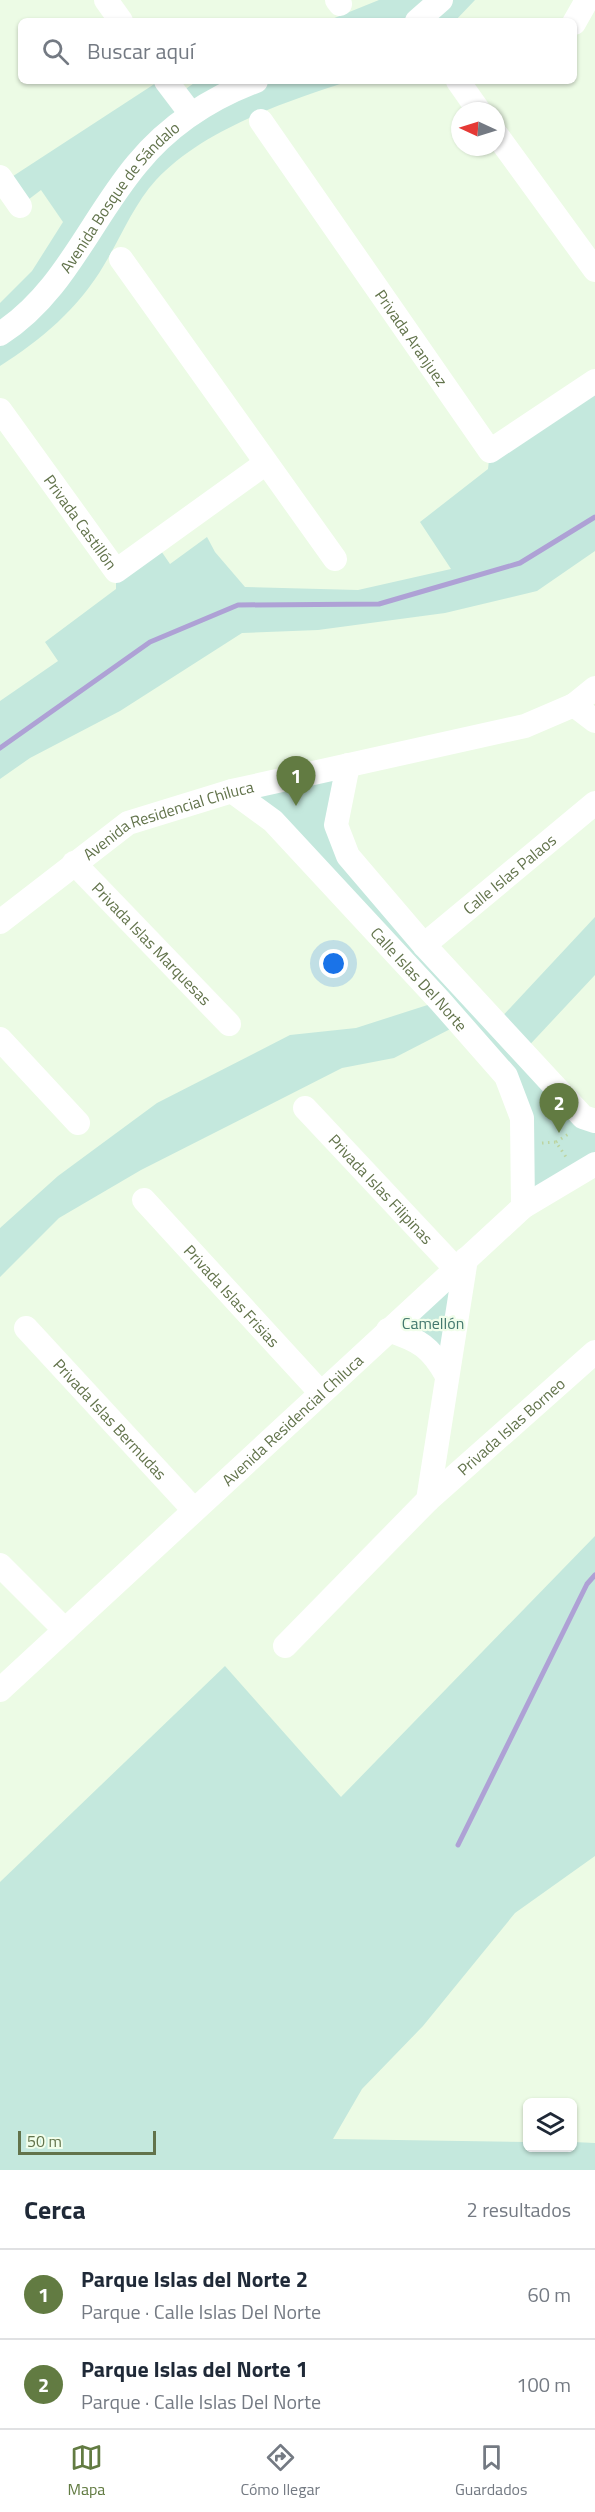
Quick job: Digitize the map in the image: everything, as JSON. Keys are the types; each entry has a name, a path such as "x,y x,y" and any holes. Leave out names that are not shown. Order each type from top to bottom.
{"street":[{"path":"105,0 119,18"},
{"path":"420,18 441,0"},
{"path":"576,18 587,0"},
{"path":"168,84 191,114"},
{"name":"Avenida Bosque de Sándalo","path":"0,334 20,321 56,283 136,164 161,139 191,114 250,84"},
{"path":"460,84 473,102"},
{"name":"Privada Aranjuez","path":"261,121 490,452 595,381"},
{"path":"505,146 595,270"},
{"path":"0,177 21,206"},
{"path":"121,259 335,559"},
{"name":"Privada Castillón","path":"0,410 116,571 266,463"},
{"name":"Avenida Residencial Chiluca","path":"0,921 128,823 232,791 525,726 574,705 595,688"},
{"path":"574,705 595,721"},
{"name":"Calle Islas Del Norte","path":"348,765 336,825 348,856 424,945 583,1117 595,1120"},
{"name":"Calle Islas Del Norte","path":"232,791 273,821 440,1001 506,1076 522,1118 523,1208"},
{"name":"Calle Islas Palaos","path":"424,945 595,803"},
{"name":"Privada Islas Marquesas","path":"74,863 229,1024"},
{"path":"0,1039 78,1123"},
{"name":"Privada Islas Filipinas","path":"305,1108 461,1264"},
{"name":"Avenida Residencial Chiluca","path":"0,1690 523,1208 586,1170"},
{"name":"Privada Islas Frisias","path":"144,1200 321,1393"},
{"name":"Privada Islas Borneo","path":"428,1500 461,1264"},
{"name":"Privada Islas Bermudas","path":"26,1328 194,1510"},
{"path":"388,1330 413,1338 435,1353 447,1376"},
{"name":"Privada Islas Borneo","path":"285,1646 428,1500 595,1352"},
{"path":"0,1565 65,1630"}],"path":[{"path":"522,1144 556,1142 586,1170"}],"green space":[{"path":"379,0 475,0 458,18 334,18"},
{"path":"154,84 163,84 177,95 193,84 341,84 246,119 197,146 175,162 148,189 94,281 71,309 44,334 0,366 0,303 32,271 63,222 41,190 20,206 4,182"},
{"path":"595,381 595,551 537,591 445,613 318,630 242,633 120,711 30,758 0,779 0,701 58,661 45,642 116,589 116,571 155,542 170,564 207,537 215,552 245,587 358,590 451,569 420,522 488,469 490,451"},
{"path":"348,765 336,825 496,1023 595,917 595,975 523,1052 595,1121 595,1164 523,1207 522,1118 460,1024 394,1058 342,1068 141,1170 59,1218 0,1277 0,1228 58,1176 157,1103 290,1035 356,1028 440,1001 232,791"},
{"name":"Camellón","path":"466,1259 447,1376 388,1330"},
{"path":"595,1536 595,1856 515,1913 423,2026 362,2089 333,2139 523,2142 523,2152 577,2152 577,2142 595,2143 595,2170 0,2170 0,1882 225,1666 341,1797"}],"waterway":[{"path":"0,748 150,642 238,605 379,604 520,563 595,517"},
{"path":"458,1845 587,1584 595,1575"}],"place":[{"name":"Parque Islas del Norte 2","path":"296,806"},
{"name":"Parque Islas del Norte 1","path":"559,1133"}]}
